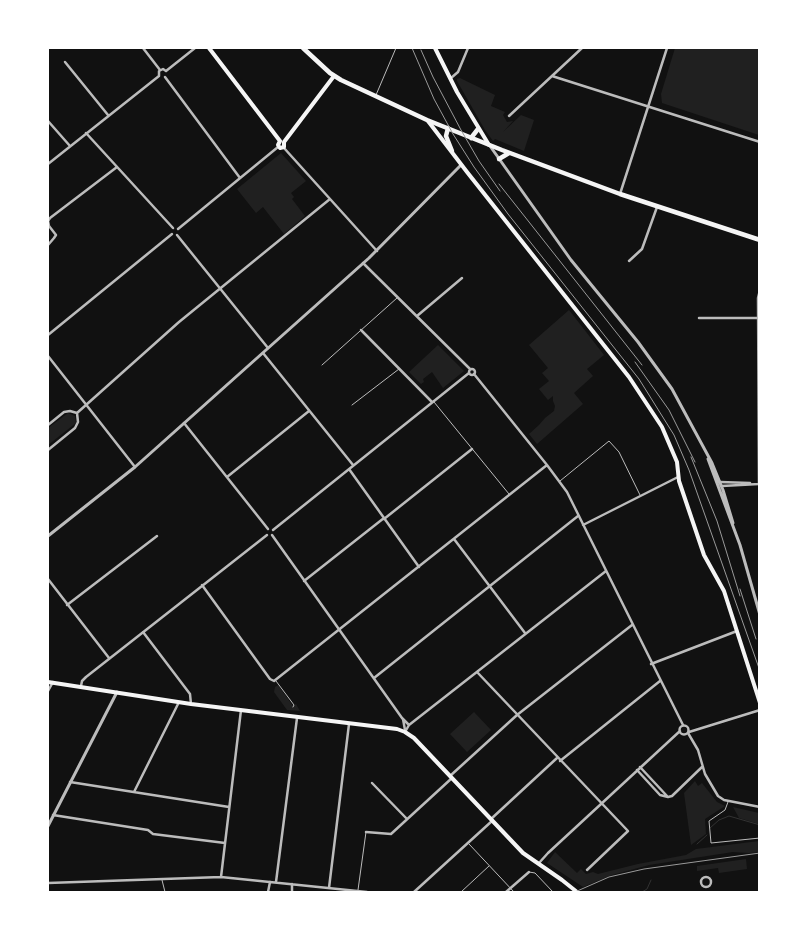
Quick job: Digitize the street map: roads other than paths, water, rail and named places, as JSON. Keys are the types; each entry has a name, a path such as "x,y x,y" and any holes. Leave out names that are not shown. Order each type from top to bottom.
{"highway":[{"path":"304,48 334,76 427,120 473,136 509,153 620,194 760,240"},
{"path":"448,128 446,136 452,150"},
{"path":"473,136 478,129"},
{"path":"499,159 509,153"}],"main road":[{"path":"209,48 282,142"},
{"path":"435,48 478,129 489,145"},
{"path":"281,148 278,144 282,142 334,76"},
{"path":"427,120 637,388 662,427 678,464 678,477 704,555 722,584 760,703"},
{"path":"48,682 191,704 397,729 405,732 414,738 523,853 576,892"}],"street":[{"path":"143,48 160,70 166,71"},
{"path":"195,48 166,71 165,76 240,178"},
{"path":"450,78 458,72 468,48"},
{"path":"509,116 582,48"},
{"path":"620,194 667,48"},
{"path":"64,62 108,116"},
{"path":"159,76 160,70"},
{"path":"48,164 159,76 165,76"},
{"path":"552,76 760,142"},
{"path":"48,121 70,146"},
{"path":"86,133 173,228 178,229"},
{"path":"489,145 571,260 638,342 672,389 707,454 720,484 760,615"},
{"path":"177,235 178,229 240,178 281,148 377,251"},
{"path":"48,536 135,467 377,251 461,165"},
{"path":"48,245 56,235 49,226 48,221 50,218 117,167"},
{"path":"77,414 165,334 330,199"},
{"path":"629,261 642,249 657,207"},
{"path":"48,335 172,234 173,228"},
{"path":"172,234 177,235 268,348"},
{"path":"363,263 470,371 473,369 474,374 567,492 660,681 684,725 688,726 688,733 698,750 708,781 718,796 728,801 760,807"},
{"path":"417,316 462,278"},
{"path":"720,484 759,484 758,298 760,290"},
{"path":"699,318 759,318"},
{"path":"361,330 433,402"},
{"path":"263,352 353,465"},
{"path":"48,356 135,467"},
{"path":"272,530 470,371"},
{"path":"48,425 64,412 70,410 77,414"},
{"path":"226,477 310,411"},
{"path":"48,450 75,428 78,422 77,414"},
{"path":"184,423 268,529 272,530"},
{"path":"304,580 472,449"},
{"path":"202,585 270,679 275,680 547,465"},
{"path":"349,469 419,567"},
{"path":"583,525 678,477"},
{"path":"374,678 578,516"},
{"path":"267,535 268,529"},
{"path":"272,530 272,535 409,725"},
{"path":"81,687 83,679 109,658 267,535 272,535"},
{"path":"67,605 157,536"},
{"path":"454,539 525,634"},
{"path":"405,732 409,725 606,571"},
{"path":"48,579 109,658"},
{"path":"366,832 391,834 517,715 632,625"},
{"path":"652,664 737,631"},
{"path":"143,632 189,692 191,704"},
{"path":"477,672 628,831 587,870"},
{"path":"414,892 469,844 492,820 559,759 660,681"},
{"path":"48,691 54,682"},
{"path":"48,826 117,692"},
{"path":"134,792 179,702"},
{"path":"221,877 241,710"},
{"path":"680,731 684,735 760,710"},
{"path":"276,882 296,718"},
{"path":"403,719 405,732"},
{"path":"328,888 349,724"},
{"path":"538,864 680,731 680,727 684,725"},
{"path":"640,767 668,797"},
{"path":"637,770 660,795 668,797 672,796 702,767"},
{"path":"70,782 229,807"},
{"path":"372,783 407,820"},
{"path":"53,815 148,830 153,834 225,843"},
{"path":"506,892 529,872"},
{"path":"48,883 221,877 367,892"},
{"path":"268,892 270,882"},
{"path":"292,884 292,892"}],"lane":[{"path":"375,96 396,48"},
{"path":"322,365 398,297"},
{"path":"352,405 399,369"},
{"path":"433,402 509,494"},
{"path":"559,482 609,441 619,452 641,496"},
{"path":"275,680 294,705 293,707"},
{"path":"728,801 726,810 709,821 708,825 712,844 760,838"},
{"path":"358,891 366,832"},
{"path":"469,844 514,892"},
{"path":"460,892 490,866"},
{"path":"529,872 534,872 553,892"},
{"path":"162,879 164,892"}],"waterway":[{"path":"710,828 719,820 729,816 760,825"},
{"path":"697,844 707,835"},
{"path":"642,892 647,889 651,880"}],"tram line":[{"path":"575,892 609,877 644,869 760,853"}],"railway":[{"path":"412,48 434,99 474,167 508,214 639,379 674,435 689,470 760,671"},
{"path":"421,50 461,130 479,161 500,191"},
{"path":"499,184 642,365"},
{"path":"635,362 669,410 695,462"},
{"path":"691,457 717,521 740,596"},
{"path":"740,589 756,639"}]}
